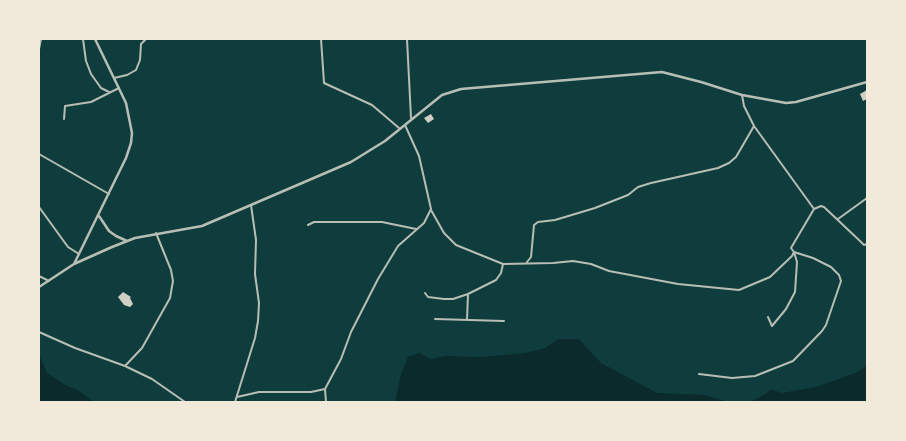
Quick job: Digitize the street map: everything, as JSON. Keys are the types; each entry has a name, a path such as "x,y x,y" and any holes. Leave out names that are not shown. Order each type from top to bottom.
{"street":[{"path":"39,49 41,39"},
{"path":"83,39 86,61 91,74 102,88 110,92"},
{"path":"74,264 109,194 131,143 131,123 126,103 95,39"},
{"path":"114,78 127,75 136,70 140,60 141,44 146,39"},
{"path":"321,39 324,83 372,105 399,128"},
{"path":"407,39 411,118"},
{"path":"39,287 74,264 127,241 156,233 202,226 351,162 370,152 411,118 442,95 461,89 662,72 742,95 777,103 791,103 867,82"},
{"path":"64,119 65,106 92,102 119,88"},
{"path":"742,95 744,106 754,126 814,209"},
{"path":"404,124 419,156 431,209 444,233 456,245 503,264 579,261 624,274 678,284 739,290 770,277 794,252"},
{"path":"527,262 531,257 534,225 538,222 555,220 595,208 628,195 638,187 651,183 718,168 729,164 736,157 754,126"},
{"path":"39,154 109,194"},
{"path":"838,219 867,198"},
{"path":"235,402 255,338 258,321 259,303 255,274 256,240 252,205"},
{"path":"768,317 772,326 786,309 795,292 797,262 791,248 814,209 824,206 864,245 867,244"},
{"path":"39,207 68,246 79,254"},
{"path":"326,402 325,389 341,359 351,332 390,259 398,246 426,219 431,209"},
{"path":"98,216 109,231 127,241"},
{"path":"308,225 314,222 392,222 416,229"},
{"path":"125,366 142,348 170,298 173,281 171,270 156,233"},
{"path":"699,374 732,378 756,376 793,361 822,331 830,314 841,281 839,275 831,267 813,258 794,252"},
{"path":"425,293 428,297 444,299 468,294 496,280 501,273 503,264"},
{"path":"39,276 49,280"},
{"path":"467,320 468,294"},
{"path":"435,318 504,321"},
{"path":"39,332 75,348 125,366 152,379 185,402"},
{"path":"237,397 259,392 312,392 325,389"}],"water":[{"path":"558,339 579,339 601,363 657,393 705,395 727,402 395,402 401,374 408,357 419,353 431,359 445,356 480,357 525,353 545,348"},
{"path":"39,354 47,373 67,386 76,389 94,402 39,402"},
{"path":"867,366 867,402 750,402 766,394 770,389 782,393 816,387 855,373"}],"building":[{"path":"867,90 867,99 863,101 860,94"},
{"path":"431,114 434,119 428,123 424,118"},
{"path":"123,292 131,297 130,298 133,304 130,307 124,305 118,297"}]}
